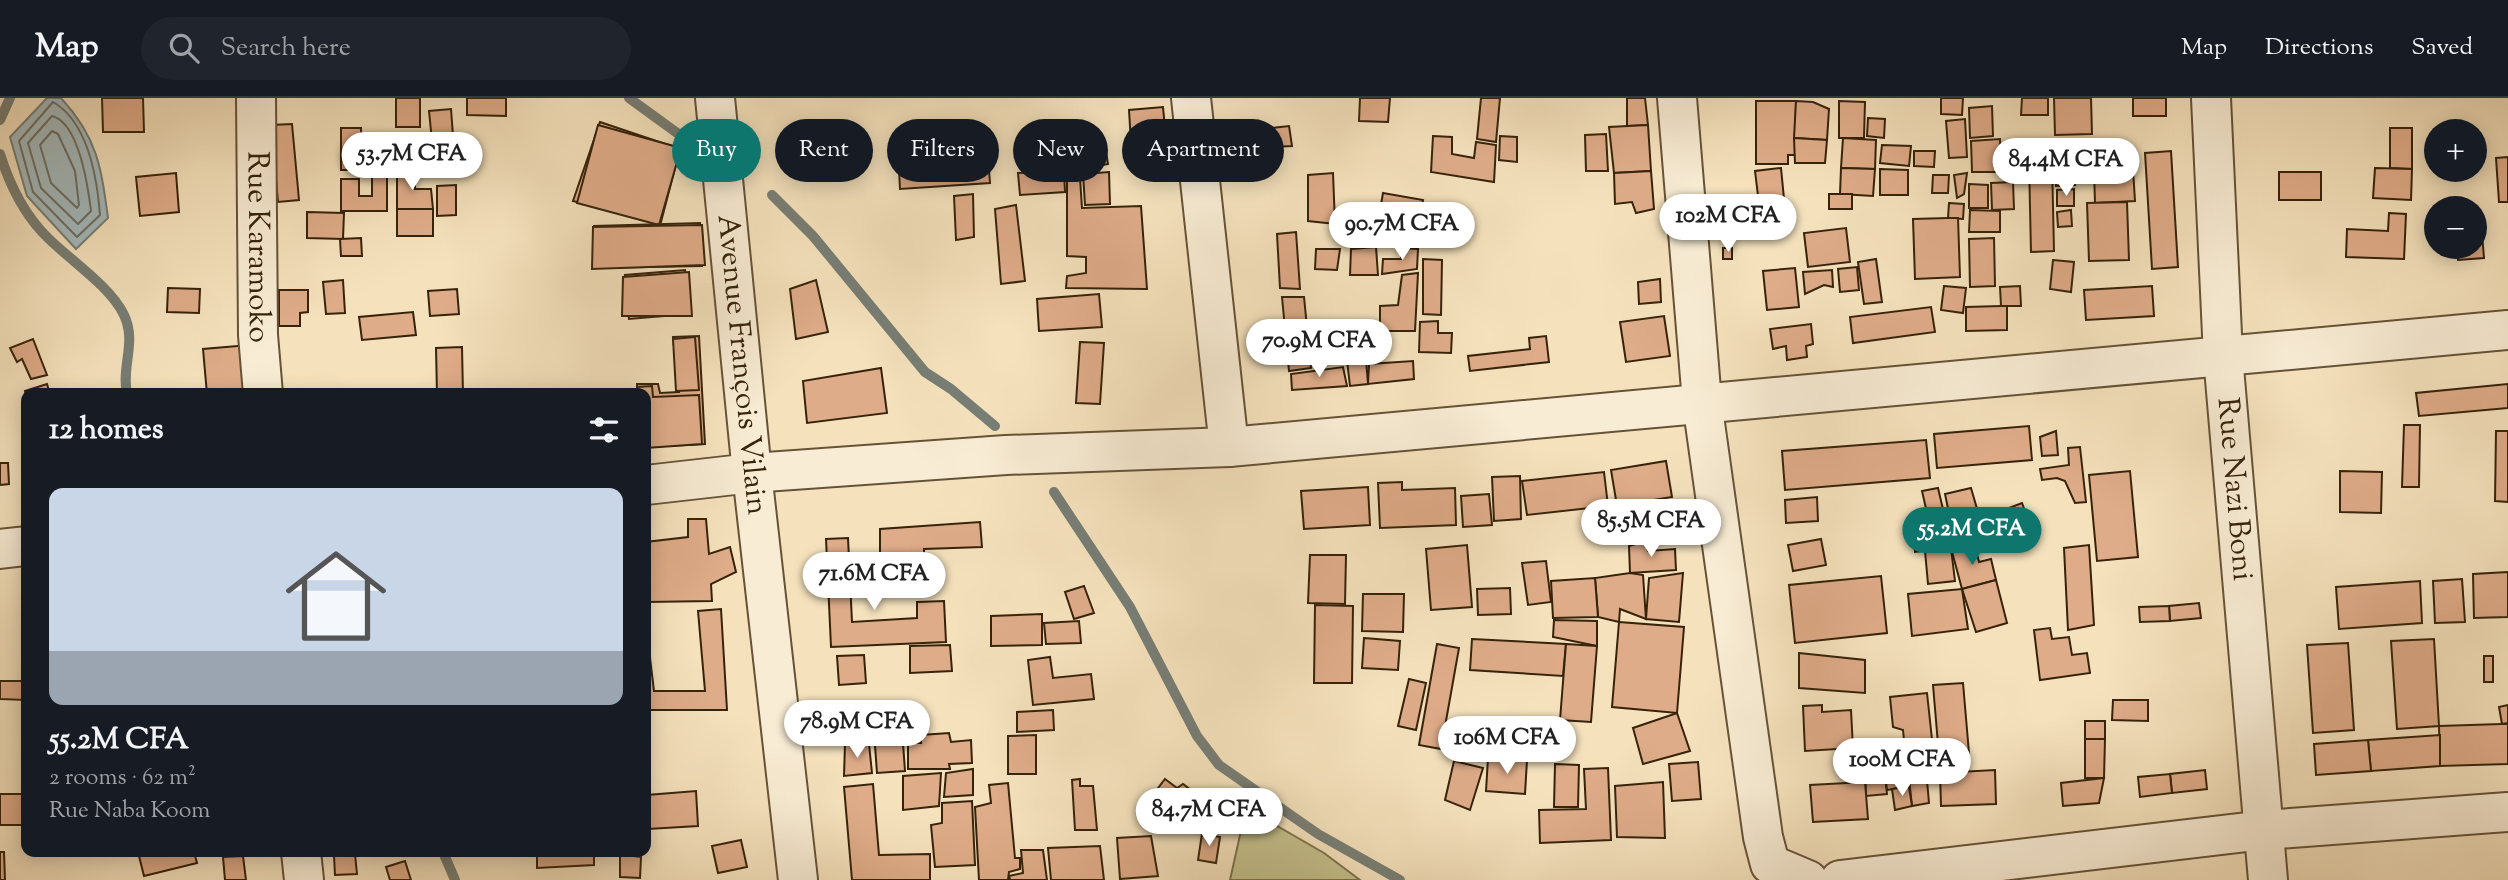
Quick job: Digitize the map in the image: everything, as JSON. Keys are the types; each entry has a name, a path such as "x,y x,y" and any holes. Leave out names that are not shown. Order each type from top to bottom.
{"street":[{"name":"Rue Karamoko","path":"256,98 258,335 262,388"},
{"name":"Avenue François Vilain","path":"715,98 752,473 798,880"},
{"path":"1191,98 1229,447"},
{"path":"1677,98 1702,402 1757,803 1770,864 1808,880"},
{"name":"Rue Nazi Boni","path":"2211,98 2223,356 2268,880"},
{"path":"651,484 752,473 1006,456 1229,447 2508,330"},
{"path":"0,549 21,547"},
{"path":"1840,880 2264,830 2508,812"},
{"path":"302,857 304,880"}],"shaded area":[{"path":"1246,808 1324,853 1360,880 1230,880"}],"water":[{"path":"47,98 61,98 73,112 90,139 100,167 108,218 76,249 27,196 10,137"}],"building":[{"path":"102,98 143,98 144,132 103,132"},
{"path":"396,98 420,98 420,127 396,127"},
{"path":"467,98 506,98 506,116 467,115"},
{"path":"1360,98 1390,98 1388,122 1359,121"},
{"path":"1481,98 1500,98 1496,142 1477,139"},
{"path":"1627,98 1645,98 1648,125 1627,126"},
{"path":"1941,98 1963,98 1962,115 1941,114"},
{"path":"2022,98 2048,98 2048,115 2021,115"},
{"path":"2054,98 2091,98 2092,134 2055,135"},
{"path":"2133,98 2166,98 2166,116 2133,116"},
{"path":"1756,101 1796,101 1795,155 1788,155 1788,164 1756,164"},
{"path":"1796,101 1813,102 1829,109 1827,140 1794,138"},
{"path":"1839,101 1865,102 1864,138 1839,138"},
{"path":"1992,106 1993,136 1970,138 1969,108"},
{"path":"1163,107 1164,119 1130,119 1129,110"},
{"path":"451,109 454,149 433,151 429,111"},
{"path":"1868,118 1885,119 1884,138 1867,136"},
{"path":"1965,119 1967,157 1949,158 1946,121"},
{"path":"600,122 672,146 672,180 661,222 573,201"},
{"path":"292,124 299,200 278,202 271,125"},
{"path":"598,125 672,146 672,180 659,225 577,203"},
{"path":"1648,125 1651,171 1614,173 1609,127"},
{"path":"1289,126 1292,146 1284,146 1284,127"},
{"path":"341,128 361,128 362,170 341,170"},
{"path":"2390,128 2412,128 2412,169 2390,168"},
{"path":"1606,134 1608,171 1586,171 1585,135"},
{"path":"1433,136 1452,137 1452,154 1474,158 1476,142 1496,145 1494,182 1431,172"},
{"path":"1500,136 1517,137 1517,162 1499,160"},
{"path":"1794,138 1827,140 1825,163 1795,163"},
{"path":"1843,138 1876,140 1875,169 1841,168"},
{"path":"2000,139 2001,172 1972,172 1971,141"},
{"path":"1882,145 1911,146 1909,166 1880,163"},
{"path":"2098,150 2131,150 2132,167 2099,168"},
{"path":"1914,151 1935,151 1934,167 1914,166"},
{"path":"2171,151 2178,267 2152,269 2145,153"},
{"path":"2508,157 2508,202 2499,202 2496,158"},
{"path":"2029,162 2052,162 2054,251 2031,252"},
{"path":"2075,166 2075,185 2056,186 2055,167"},
{"path":"415,167 415,189 431,189 433,209 397,209 397,168"},
{"path":"1781,168 1785,209 1760,212 1755,171"},
{"path":"1841,168 1875,169 1873,196 1840,194"},
{"path":"2375,168 2412,169 2411,200 2373,198"},
{"path":"1880,169 1908,170 1908,195 1880,195"},
{"path":"2133,169 2135,201 2095,203 2094,170"},
{"path":"1651,171 1654,209 1636,213 1632,202 1615,204 1614,173"},
{"path":"1108,172 1110,204 1085,205 1084,182 1108,182"},
{"path":"2279,172 2321,172 2321,200 2279,200"},
{"path":"176,173 179,212 140,216 136,177"},
{"path":"1333,173 1335,224 1308,221 1308,175"},
{"path":"1967,173 1964,194 1957,198 1954,175"},
{"path":"1933,175 1949,175 1948,193 1932,193"},
{"path":"372,176 387,176 387,211 341,211 341,179 359,179 359,196 372,196"},
{"path":"900,182 990,183 900,189"},
{"path":"1019,182 1065,182 1065,192 1020,195"},
{"path":"1067,182 1080,182 1082,208 1141,206 1147,289 1066,288 1067,276 1086,273 1086,257 1067,256"},
{"path":"2013,182 2014,209 1992,210 1991,183"},
{"path":"1969,184 1988,185 1988,208 1969,208"},
{"path":"456,185 456,215 437,216 437,186"},
{"path":"2074,189 2074,206 2057,206 2057,190"},
{"path":"1383,193 1423,200 1419,223 1379,216"},
{"path":"973,194 974,237 956,240 954,196"},
{"path":"1829,194 1852,194 1852,209 1829,209"},
{"path":"2127,202 2129,260 2089,261 2087,203"},
{"path":"1949,203 1964,204 1963,219 1948,218"},
{"path":"1016,205 1025,281 1001,284 995,209"},
{"path":"397,209 433,209 433,236 397,236"},
{"path":"1970,210 2000,211 2000,232 1969,232"},
{"path":"2071,210 2072,226 2058,227 2057,212"},
{"path":"307,212 344,213 343,239 307,238"},
{"path":"2389,213 2406,214 2404,259 2346,257 2347,229 2388,231"},
{"path":"1958,218 1960,277 1915,279 1913,219"},
{"path":"700,223 702,266 595,268 594,226"},
{"path":"702,225 705,265 592,269 593,227"},
{"path":"1846,228 1850,262 1808,267 1804,233"},
{"path":"1296,232 1300,289 1280,288 1277,234"},
{"path":"361,238 362,256 341,256 340,239"},
{"path":"1994,238 1995,286 1970,287 1969,239"},
{"path":"1376,247 1378,275 1350,275 1351,249"},
{"path":"1401,248 1418,249 1417,269 1382,274 1383,259 1401,259"},
{"path":"1723,248 1732,248 1732,259 1723,259"},
{"path":"1316,249 1340,249 1337,270 1315,269"},
{"path":"1423,259 1442,260 1441,315 1423,314"},
{"path":"1876,259 1882,302 1864,304 1858,262"},
{"path":"2053,260 2074,262 2071,292 2050,289"},
{"path":"1857,267 1859,290 1840,292 1838,269"},
{"path":"1795,268 1799,307 1767,310 1763,271"},
{"path":"685,270 688,314 629,319 625,275"},
{"path":"1832,270 1833,287 1824,285 1805,294 1803,272"},
{"path":"689,272 692,316 622,316 623,277"},
{"path":"1418,273 1415,331 1380,331 1380,306 1398,305 1402,275"},
{"path":"1660,279 1661,302 1639,304 1638,282"},
{"path":"343,280 345,313 326,314 323,282"},
{"path":"816,280 828,332 796,339 790,289"},
{"path":"1944,286 1966,288 1963,313 1941,310"},
{"path":"2020,286 2021,306 2001,306 2000,287"},
{"path":"2152,286 2154,316 2086,320 2084,290"},
{"path":"168,288 200,289 199,313 167,312"},
{"path":"457,289 459,314 430,316 428,291"},
{"path":"279,290 308,290 308,312 300,313 300,326 279,326"},
{"path":"1099,294 1102,327 1039,331 1037,299"},
{"path":"1282,297 1304,297 1311,368 1289,371"},
{"path":"2007,306 2007,330 1966,331 1966,307"},
{"path":"1931,307 1935,332 1853,343 1850,317"},
{"path":"413,312 416,335 362,340 359,317"},
{"path":"1664,316 1670,356 1626,362 1620,322"},
{"path":"1438,321 1438,333 1452,333 1451,353 1419,352 1420,322"},
{"path":"1811,324 1813,344 1806,346 1807,357 1787,360 1786,346 1773,349 1770,329"},
{"path":"699,336 705,444 651,447 651,388 637,388 637,384 658,384 660,393 679,392 673,337"},
{"path":"1546,336 1549,362 1470,371 1468,356 1530,349 1529,338"},
{"path":"695,337 699,390 676,391 673,339"},
{"path":"33,339 47,375 31,379 22,359 17,362 10,348"},
{"path":"1080,342 1104,343 1100,404 1076,403"},
{"path":"249,345 253,388 206,388 203,349"},
{"path":"462,347 463,388 437,388 436,348"},
{"path":"1366,359 1368,384 1350,386 1347,361"},
{"path":"1413,361 1414,379 1368,384 1369,364"},
{"path":"1343,367 1347,386 1292,390 1291,374"},
{"path":"881,368 887,413 807,423 803,381"},
{"path":"2508,384 2508,408 2419,416 2416,393"},
{"path":"652,386 653,397 699,395 702,444 651,448 651,388 637,387"},
{"path":"2404,425 2420,425 2419,487 2402,487"},
{"path":"2029,426 2032,460 1937,468 1934,434"},
{"path":"2056,431 2058,455 2042,456 2040,437"},
{"path":"2496,431 2508,431 2508,502 2495,501"},
{"path":"1926,440 1930,478 1785,490 1782,451"},
{"path":"2080,447 2086,502 2075,503 2065,481 2057,478 2042,480 2040,469 2069,465 2068,448"},
{"path":"1666,461 1672,497 1617,506 1611,470"},
{"path":"0,463 8,463 9,484 0,485"},
{"path":"2130,471 2138,557 2097,561 2089,475"},
{"path":"2340,471 2382,472 2381,513 2340,512"},
{"path":"1604,472 1608,506 1527,515 1522,481"},
{"path":"1520,476 1521,519 1494,521 1492,477"},
{"path":"1402,482 1402,490 1455,488 1456,525 1380,528 1378,483"},
{"path":"1368,487 1370,525 1304,529 1301,491"},
{"path":"1938,488 1946,522 1930,526 1922,491"},
{"path":"1971,488 1980,519 1951,523 1945,494"},
{"path":"1489,494 1492,525 1463,527 1461,496"},
{"path":"1817,497 1818,521 1786,523 1785,500"},
{"path":"2022,503 2029,522 1987,538 1980,519"},
{"path":"688,519 706,519 709,554 730,547 736,572 711,584 712,601 651,602 651,541 688,537"},
{"path":"980,522 982,547 924,549 924,560 880,562 880,529"},
{"path":"1949,528 1951,548 1915,552 1913,532"},
{"path":"848,538 852,622 917,618 917,602 944,601 946,642 831,647 826,539"},
{"path":"1821,539 1826,565 1793,571 1788,545"},
{"path":"1645,541 1648,551 1675,549 1676,570 1630,573 1629,546"},
{"path":"1974,542 1979,562 1991,559 1996,580 1962,589 1951,548"},
{"path":"1467,545 1472,607 1431,610 1426,549"},
{"path":"2089,545 2094,625 2068,630 2064,548"},
{"path":"1951,548 1955,581 1928,584 1925,551"},
{"path":"1310,555 1346,555 1345,604 1308,603"},
{"path":"1546,561 1551,602 1528,605 1522,563"},
{"path":"2508,572 2508,617 2474,618 2473,574"},
{"path":"1630,573 1643,575 1646,619 1620,609 1619,622 1598,617 1595,578"},
{"path":"1683,573 1679,622 1646,619 1649,578"},
{"path":"1881,576 1887,633 1795,643 1789,585"},
{"path":"1595,578 1598,617 1553,618 1551,581"},
{"path":"2462,579 2465,622 2435,623 2433,581"},
{"path":"1996,580 2007,623 1976,632 1962,589"},
{"path":"2420,581 2422,623 2339,629 2336,587"},
{"path":"1084,586 1094,613 1074,619 1065,592"},
{"path":"1510,588 1511,614 1478,615 1477,589"},
{"path":"1962,589 1968,629 1912,636 1908,594"},
{"path":"1363,594 1404,594 1403,632 1362,631"},
{"path":"2199,603 2201,618 2170,621 2169,606"},
{"path":"1315,605 1353,606 1352,683 1314,683"},
{"path":"2169,606 2170,621 2140,622 2139,607"},
{"path":"721,609 727,710 651,710 651,666 654,691 705,691 698,611"},
{"path":"1042,614 1042,645 991,646 991,616"},
{"path":"1554,620 1597,621 1597,646 1553,637"},
{"path":"1079,621 1081,643 1046,644 1044,623"},
{"path":"1619,622 1684,627 1677,713 1612,707"},
{"path":"2050,628 2052,639 2069,637 2072,655 2087,653 2090,673 2040,680 2034,630"},
{"path":"1364,638 1400,641 1398,670 1362,668"},
{"path":"1472,639 1566,644 1563,676 1470,670"},
{"path":"2434,639 2439,726 2397,729 2391,641"},
{"path":"2348,643 2354,730 2313,733 2307,645"},
{"path":"1437,644 1459,648 1441,749 1419,745"},
{"path":"1566,644 1597,646 1591,722 1560,720"},
{"path":"950,645 952,671 910,673 910,646"},
{"path":"1799,653 1865,660 1865,693 1799,688"},
{"path":"864,655 866,683 839,685 837,656"},
{"path":"2484,656 2493,656 2493,682 2484,682"},
{"path":"1050,657 1053,678 1091,674 1094,699 1033,705 1028,660"},
{"path":"1409,679 1426,683 1416,730 1398,726"},
{"path":"0,681 21,681 21,700 0,699"},
{"path":"1963,683 1969,753 1939,756 1933,685"},
{"path":"1927,693 1934,758 1906,761 1903,730 1893,727 1890,697"},
{"path":"2113,700 2148,700 2148,721 2112,720"},
{"path":"1822,705 1822,712 1851,710 1853,748 1805,751 1803,706"},
{"path":"2508,705 2508,723 2502,724 2499,707"},
{"path":"1053,710 1054,730 1017,732 1017,712"},
{"path":"1677,713 1690,751 1643,764 1633,728"},
{"path":"2085,721 2105,721 2105,739 2085,739"},
{"path":"2508,724 2508,764 2440,766 2439,726"},
{"path":"902,729 905,771 877,773 874,732"},
{"path":"949,733 951,742 971,740 972,763 949,764 950,769 908,769 908,743 921,743 921,735"},
{"path":"1036,735 1036,774 1008,774 1008,736"},
{"path":"2440,735 2440,766 2371,771 2368,740"},
{"path":"2085,739 2105,739 2104,778 2085,778"},
{"path":"2368,740 2371,771 2316,775 2314,744"},
{"path":"845,744 869,744 872,773 844,776"},
{"path":"1488,758 1527,760 1525,794 1486,791"},
{"path":"1454,761 1483,768 1470,810 1445,800"},
{"path":"1698,762 1701,799 1672,801 1669,764"},
{"path":"1555,764 1579,765 1578,807 1554,807"},
{"path":"1884,767 1887,794 1866,796 1865,769"},
{"path":"1608,768 1611,840 1540,843 1539,810 1586,809 1584,769"},
{"path":"973,769 973,795 944,797 946,773"},
{"path":"1926,769 1929,803 1912,806 1908,770"},
{"path":"1995,770 1996,804 1941,806 1940,773"},
{"path":"2205,770 2207,789 2172,793 2170,774"},
{"path":"1902,771 1904,787 1887,790 1885,773"},
{"path":"941,773 939,806 903,810 903,776"},
{"path":"2170,774 2172,793 2140,797 2138,777"},
{"path":"2104,778 2099,803 2063,806 2061,783"},
{"path":"1080,779 1080,786 1093,786 1097,830 1075,830 1072,780"},
{"path":"1165,779 1177,788 1183,784 1208,803 1187,829 1149,800"},
{"path":"1663,782 1665,838 1617,837 1615,786"},
{"path":"1865,782 1868,819 1813,822 1810,785"},
{"path":"1008,783 1015,858 1020,858 1020,869 1009,872 1008,880 979,880 975,807 991,803 989,785"},
{"path":"873,784 879,855 930,854 930,880 852,880 844,787"},
{"path":"1909,787 1912,806 1895,810 1892,789"},
{"path":"696,791 698,826 651,829 651,795"},
{"path":"0,794 21,794 21,825 0,825"},
{"path":"972,801 975,865 935,867 931,825 942,823 942,803"},
{"path":"1202,834 1220,837 1216,863 1198,860"},
{"path":"1151,836 1158,876 1120,879 1117,838"},
{"path":"741,840 747,867 718,873 712,846"},
{"path":"1100,846 1104,880 1051,880 1048,848"},
{"path":"1021,850 1043,850 1047,880 1010,880 1009,876 1023,873"},
{"path":"0,852 4,852 5,880 0,880"},
{"path":"139,857 195,857 197,863 144,876"},
{"path":"223,857 243,857 246,880 225,880"},
{"path":"334,857 355,857 357,874 335,875"},
{"path":"537,857 594,857 594,865 537,868"},
{"path":"620,857 641,857 640,878 620,877"},
{"path":"405,861 411,880 390,880 386,867"}],"waterway":[{"path":"0,120 10,98"},
{"path":"629,98 672,129"},
{"path":"0,154 13,189 32,220 48,238 100,284 124,315 129,335 126,388"},
{"path":"772,195 813,236 925,372 951,389 995,426"},
{"path":"1054,492 1130,607 1197,736 1219,765 1318,834 1400,880"},
{"path":"445,857 455,880"}]}
